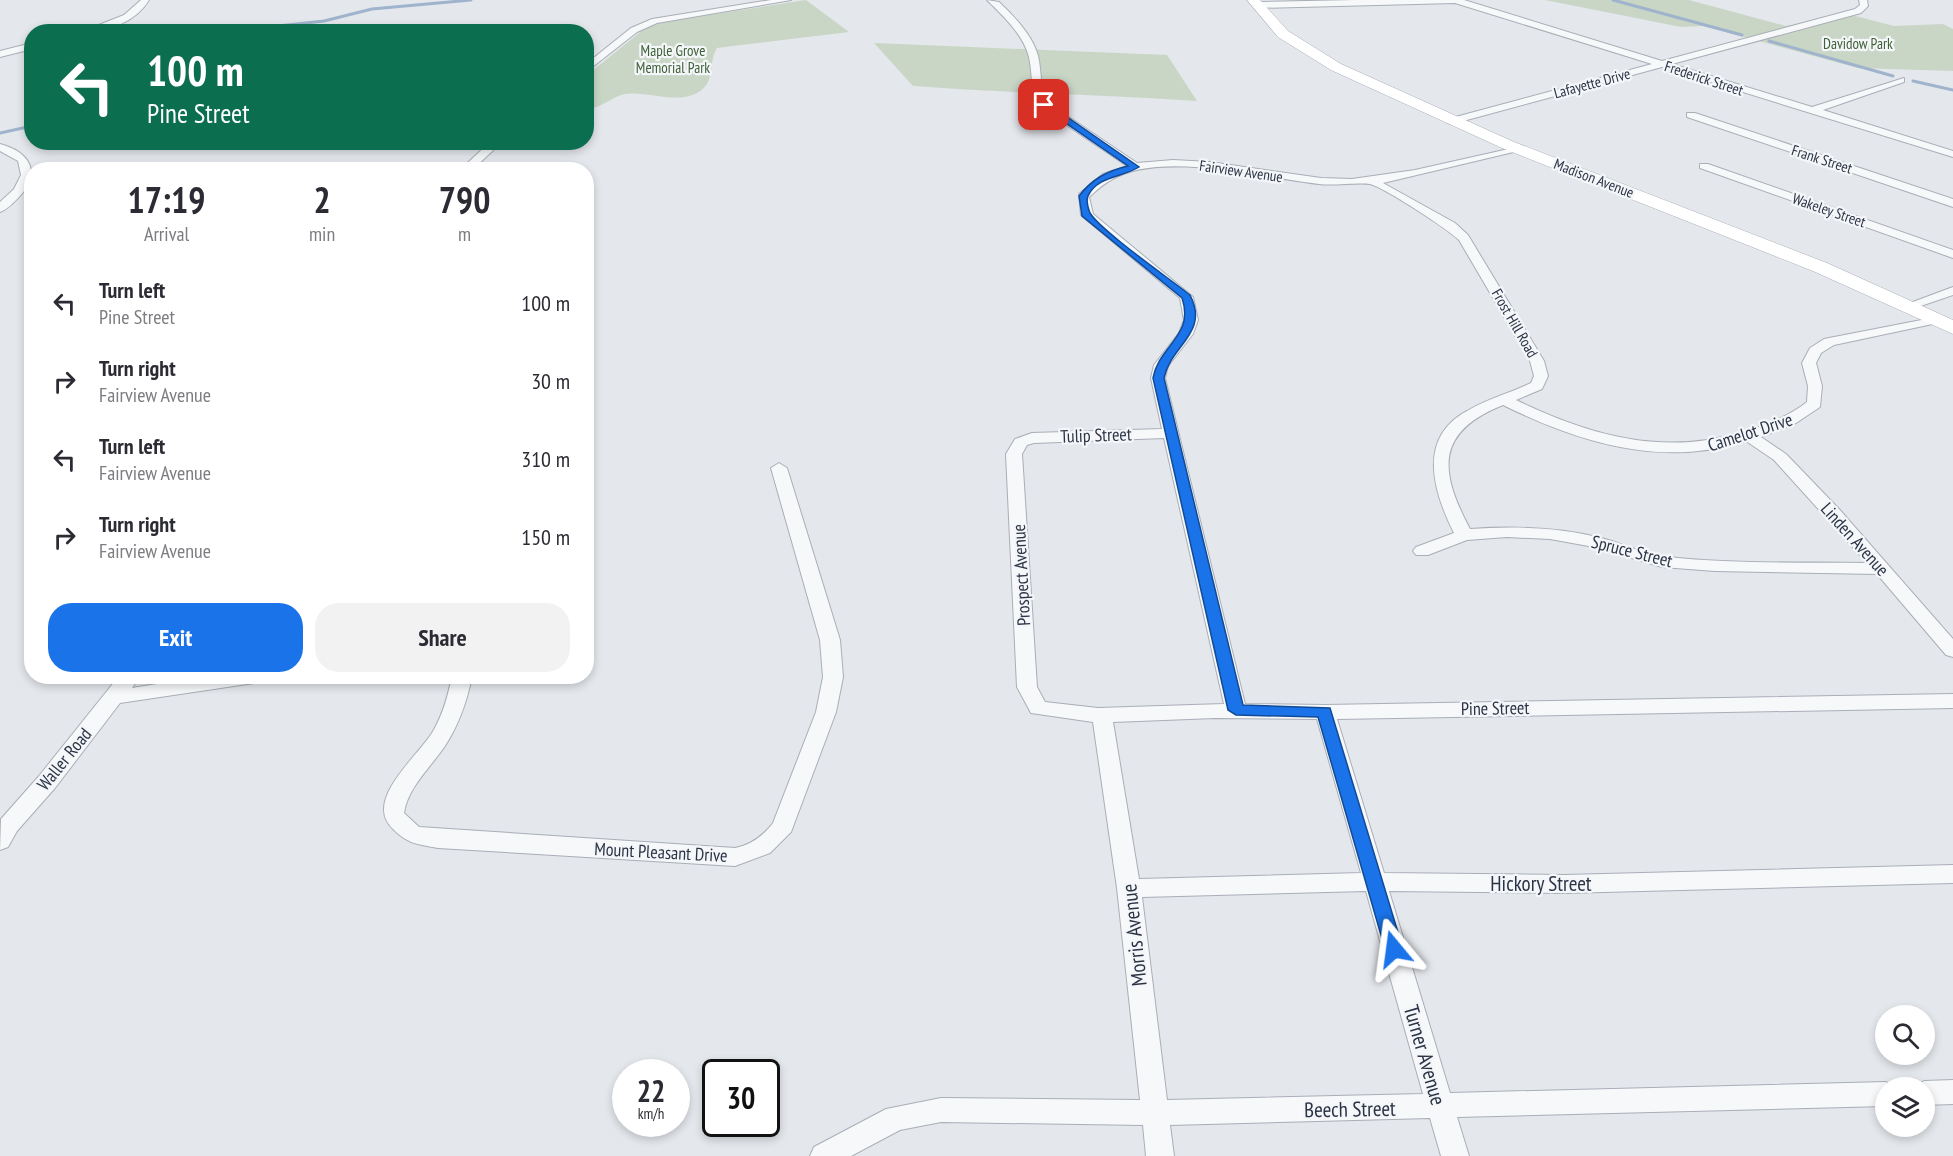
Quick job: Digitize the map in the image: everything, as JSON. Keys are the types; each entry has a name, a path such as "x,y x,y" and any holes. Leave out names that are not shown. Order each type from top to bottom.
{"street":[{"path":"106,24 137,10 145,0"},
{"path":"594,62 634,30 655,21 787,0"},
{"path":"991,0 1005,13 1033,54 1036,96 1044,105 1135,167"},
{"name":"Frederick Street","path":"1255,2 1455,0 1953,154"},
{"name":"Lafayette Drive","path":"1452,121 1858,11 1864,6 1863,0"},
{"name":"Madison Avenue","path":"1255,2 1283,34 1316,57 1452,121 1820,267 1953,328"},
{"path":"0,54 24,48"},
{"path":"1810,111 1901,80"},
{"name":"Frank Street","path":"1691,115 1953,203"},
{"path":"0,147 18,155 24,162"},
{"name":"Fairview Avenue","path":"1236,710 1158,378 1161,365 1186,334 1191,320 1186,297 1087,216 1083,196 1093,184 1115,172 1135,167 1195,164 1230,167 1292,179 1350,183 1399,177 1518,148"},
{"path":"474,162 488,150"},
{"name":"Wakeley Street","path":"1704,166 1953,254"},
{"name":"Frost Hill Road","path":"1372,181 1451,226 1474,252 1537,361 1541,376 1537,386 1464,419 1450,434 1440,454 1444,489 1451,510 1464,535"},
{"path":"0,208 17,194 24,184"},
{"path":"1909,306 1953,291"},
{"name":"Camelot Drive","path":"1507,401 1547,422 1581,435 1622,445 1697,449 1749,436 1800,416 1815,404 1815,386 1809,363 1815,351 1829,342 1937,319"},
{"name":"Tulip Street","path":"1021,442 1032,438 1172,433"},
{"name":"Linden Avenue","path":"1749,436 1780,457 1953,651"},
{"name":"Prospect Avenue","path":"1021,442 1014,454 1027,687 1038,708"},
{"name":"Mount Pleasant Drive","path":"460,684 454,714 396,796 392,807 393,816 413,835 438,839 724,856 754,853 773,841 783,826 826,712 833,677 830,640 779,468"},
{"name":"Spruce Street","path":"1422,551 1464,535 1508,532 1550,534 1597,542 1662,562 1882,569"},
{"name":"Waller Road","path":"3,830 124,684"},
{"path":"114,697 201,684"},
{"name":"Pine Street","path":"1038,708 1067,715 1102,715 1236,710 1324,712 1953,701"},
{"name":"Turner Avenue","path":"1324,712 1455,1156"},
{"name":"Morris Avenue","path":"1102,715 1129,888 1153,1113 1160,1156"},
{"name":"Hickory Street","path":"1129,888 1375,882 1564,884 1953,874"},
{"path":"1935,1093 1953,1092"},
{"name":"Beech Street","path":"824,1156 896,1119 941,1110 1116,1110 1153,1113 1875,1094"}],"green space":[{"name":"Maple Grove Memorial Park","path":"806,0 849,32 717,48 709,80 699,92 679,98 625,94 594,108 594,70 644,29 662,22"},
{"name":"Davidow Park","path":"1545,0 1689,0 1786,26 1844,13 1894,26 1943,24 1953,29 1953,71 1858,68 1703,26 1681,27"},
{"path":"874,43 1167,55 1197,101 913,86"}],"waterway":[{"path":"296,24 324,21 372,9 471,0"},
{"path":"1613,0 1742,35"},
{"path":"1769,41 1893,76"},
{"path":"1913,81 1953,90"},
{"path":"0,133 24,128"}],"route":[{"path":"1044,105 1135,167 1115,172 1093,184 1083,196 1083,205 1087,216 1106,233 1172,283 1186,297 1191,310 1191,320 1186,334 1161,365 1158,378 1236,710 1324,712 1394,949"}]}
